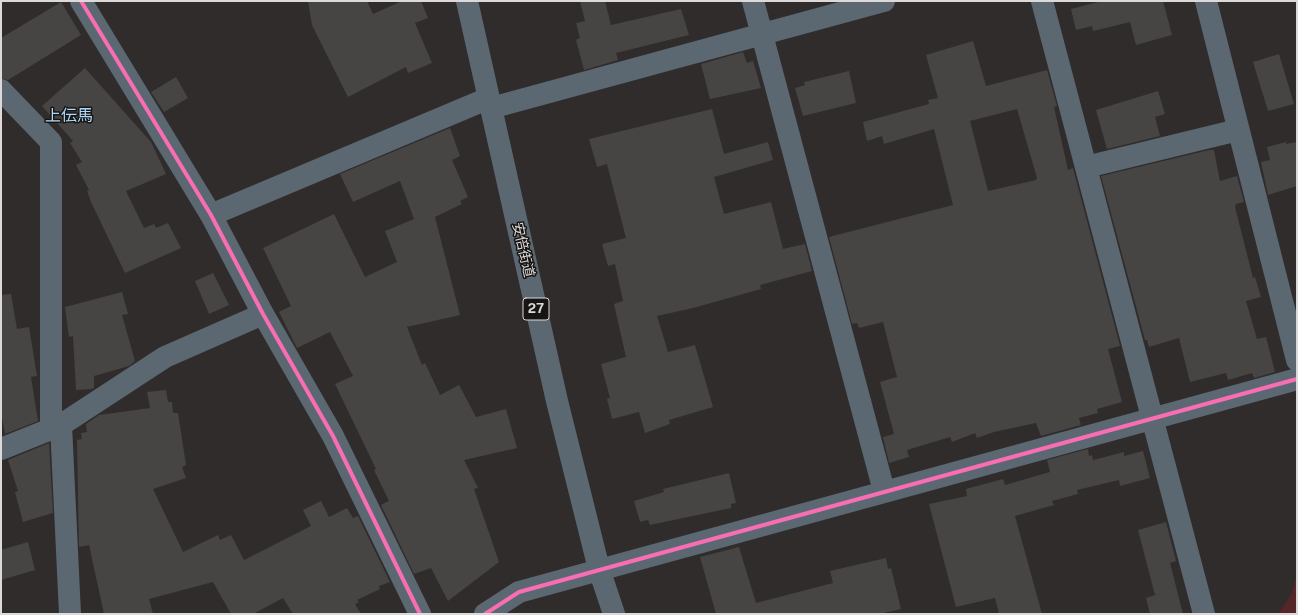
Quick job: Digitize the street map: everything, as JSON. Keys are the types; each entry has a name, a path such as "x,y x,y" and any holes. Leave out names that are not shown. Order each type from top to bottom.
{"street":[{"path":"81,1 211,215 263,314 333,436 420,614"},
{"name":"安倍街道","path":"467,1 557,401 599,569 614,614"},
{"path":"753,1 884,491"},
{"path":"211,215 490,103 762,34 884,1"},
{"path":"1042,1 1204,614"},
{"path":"1206,1 1297,360"},
{"path":"1,90 50,142 56,427 70,614"},
{"path":"1086,167 1238,130"},
{"path":"1,449 56,427 165,357 263,314"},
{"path":"485,614 519,592 1297,379"}],"shaded area":[{"path":"1297,574 1297,614 1278,614 1292,593"}],"building":[{"path":"308,1 367,1 373,14 402,1 421,1 428,18 415,23 432,63 408,73 406,67 348,97 312,25"},
{"path":"580,1 605,1 611,25 681,9 689,35 616,53 618,60 584,70 576,40 580,38 576,23 585,21"},
{"path":"1102,1 1163,1 1172,35 1136,45 1130,22 1093,31 1092,26 1076,30 1071,9"},
{"path":"61,2 81,35 8,80 1,78 1,38"},
{"path":"973,41 986,86 1047,70 1057,106 1054,107 1068,170 1073,168 1120,346 1108,349 1122,402 1097,409 1098,413 1079,418 1081,425 1041,436 1036,423 994,432 977,438 975,433 952,442 950,437 907,450 909,457 889,463 883,437 894,434 880,382 897,377 883,322 859,328 857,323 852,324 829,237 953,205 934,129 884,144 882,136 867,141 863,122 929,104 928,100 938,98 926,55","holes":["1017,109 1037,178 1036,180 988,191 970,121"]},
{"path":"743,52 747,63 753,61 761,88 710,99 701,64"},
{"path":"1279,54 1294,104 1268,111 1253,62"},
{"path":"85,68 151,142 166,174 126,191 144,228 154,224 156,228 168,223 181,248 125,273 91,202 87,191 89,190 76,165 82,162 70,143 73,141 42,106"},
{"path":"849,71 856,103 803,116 795,88 805,85 804,82"},
{"path":"176,77 188,98 164,112 151,92"},
{"path":"1158,91 1165,114 1155,117 1160,136 1107,149 1096,110"},
{"path":"712,109 724,154 768,142 773,160 714,177 724,214 771,202 783,249 805,244 812,271 760,285 761,289 693,308 657,316 668,352 695,345 713,407 669,420 670,424 645,433 639,412 612,419 607,399 610,398 601,364 626,357 614,304 623,301 615,264 608,266 602,244 626,238 607,164 597,167 589,139"},
{"path":"450,128 460,156 452,160 468,197 460,201 462,204 435,217 460,315 407,327 422,365 425,363 440,395 459,385 476,417 506,409 517,448 464,460 478,488 474,489 499,562 448,601 431,568 414,574 381,505 389,501 374,470 376,469 335,384 353,376 330,332 297,348 279,312 291,306 263,248 334,214 365,277 397,262 385,231 414,219 400,181 353,202 340,174"},
{"path":"1286,142 1286,144 1297,142 1297,186 1268,195 1261,162 1270,160 1267,147"},
{"path":"1214,150 1220,181 1237,176 1244,202 1236,204 1235,207 1253,278 1255,277 1261,297 1246,301 1257,339 1266,337 1275,372 1254,378 1252,373 1228,380 1226,373 1190,382 1179,338 1149,347 1147,340 1145,340 1101,176"},
{"path":"213,273 229,305 209,314 195,281"},
{"path":"122,292 128,314 122,315 135,361 129,366 94,376 94,388 92,389 76,390 73,336 69,337 65,307"},
{"path":"11,294 17,329 29,327 37,376 31,377 38,421 5,434 1,412 1,295"},
{"path":"166,390 168,402 172,402 173,413 178,413 186,465 182,467 186,478 153,489 183,552 218,535 220,540 231,535 244,560 311,526 303,510 321,501 329,517 347,508 353,518 358,516 390,582 379,586 380,589 357,600 359,602 355,604 361,614 293,614 283,598 253,614 231,614 213,582 149,599 153,614 104,614 89,545 79,547 77,440 82,439 81,433 87,432 86,424 99,415 150,408 147,392"},
{"path":"49,443 53,513 23,522 15,492 18,491 8,460"},
{"path":"1088,449 1089,456 1092,455 1093,460 1124,452 1124,456 1143,451 1150,478 1120,486 1119,480 1077,490 1078,494 1052,501 1054,505 1015,516 1042,614 999,614 995,598 956,607 929,504 967,496 966,489 1003,479 1005,485 1050,472 1047,460"},
{"path":"729,473 736,503 731,504 731,508 650,525 648,520 640,522 634,501 664,492 663,489"},
{"path":"1166,522 1176,561 1170,563 1183,614 1150,614 1146,598 1155,595 1138,530"},
{"path":"28,542 35,570 1,580 1,550"},
{"path":"739,547 756,603 833,583 830,571 886,558 888,569 891,568 901,609 879,614 716,614 700,557"}],"cycle path":[{"path":"81,1 211,215 263,314 333,436 420,614"},
{"path":"485,614 519,592 1297,379"}],"district":[{"name":"上伝馬","path":"69,116"}]}
